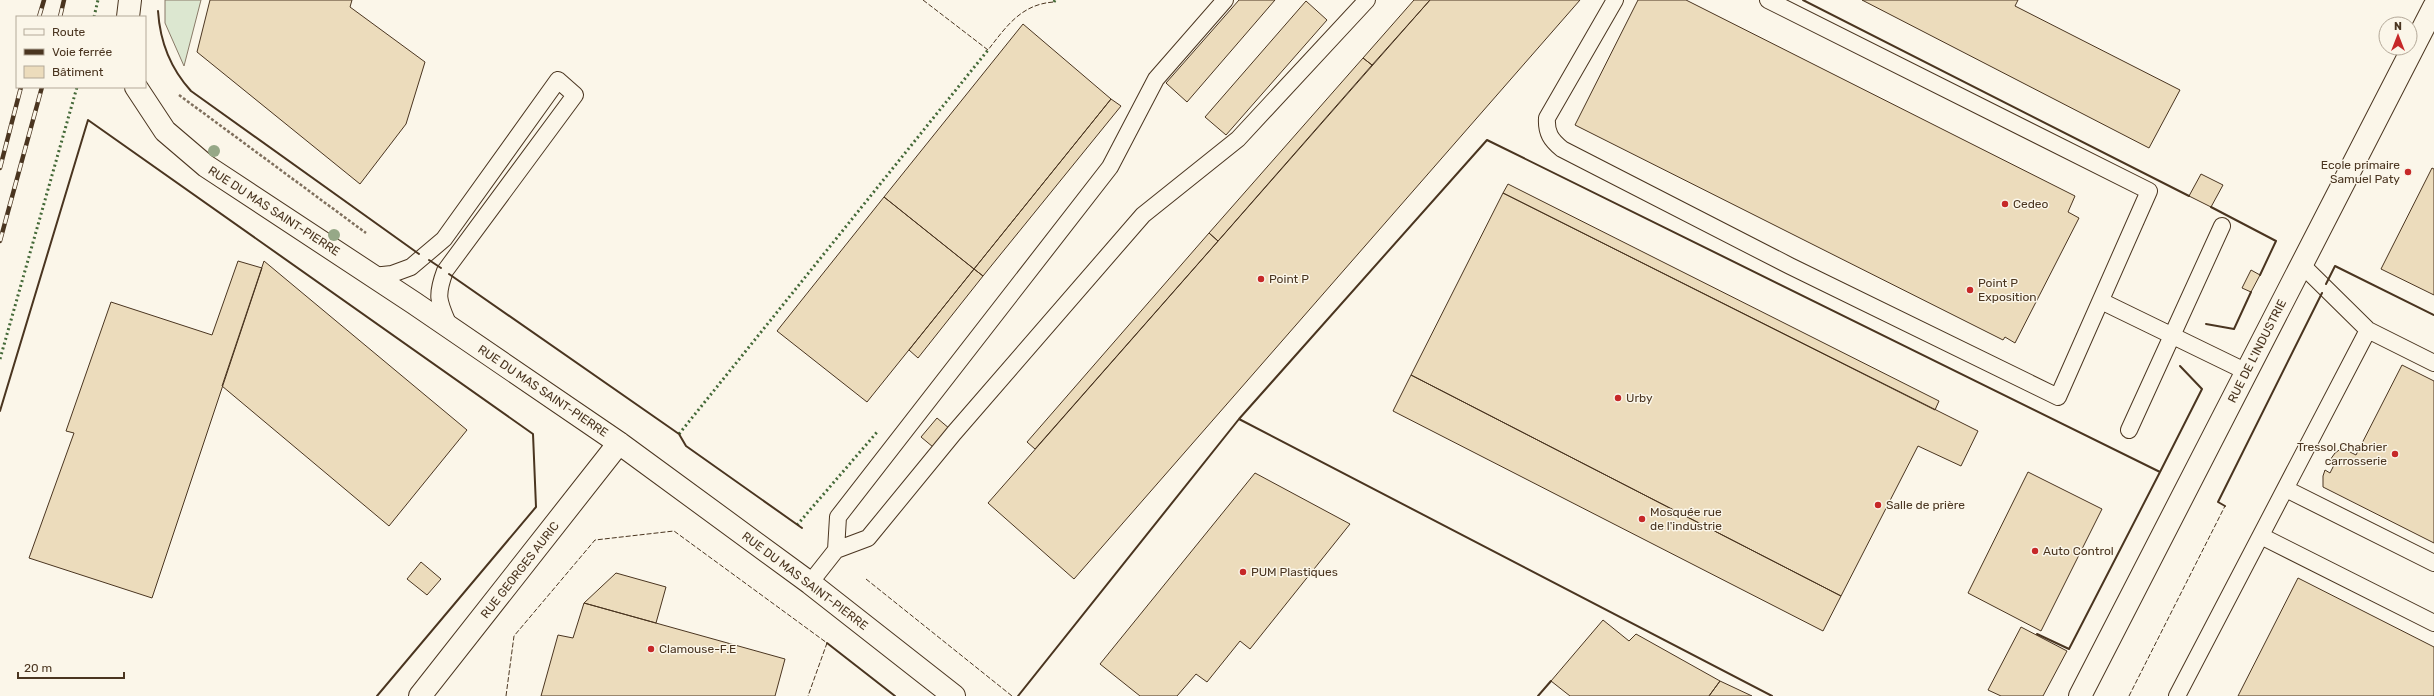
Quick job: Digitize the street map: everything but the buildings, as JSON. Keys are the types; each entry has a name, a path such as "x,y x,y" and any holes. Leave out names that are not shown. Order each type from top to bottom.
{"street":[{"path":"128,16 130,0"},
{"name":"RUE DE L'INDUSTRIE","path":"2080,696 2434,7"},
{"name":"RUE DU MAS SAINT-PIERRE","path":"137,88 164,131 206,166 373,276 618,443 810,583 954,696"},
{"name":"RUE GEORGES AURIC","path":"422,695 618,443"}],"lane":[{"path":"836,550 838,516 1110,167 1156,79 1225,0"},
{"path":"810,583 836,550 868,538 954,433 1144,215 1238,139 1367,0"},
{"path":"1615,0 1547,118 1548,135 1562,149 1790,266 2058,397 2150,191 1768,0"},
{"path":"373,276 392,274 412,267 444,239 558,80 575,95 445,271 439,286 438,299 450,328"},
{"path":"2129,430 2222,226"},
{"path":"2302,265 2368,330 2434,363"},
{"path":"2101,301 2247,372"},
{"path":"2177,696 2368,330"},
{"path":"2286,489 2434,563"},
{"path":"2261,536 2434,623"}],"green space":[{"path":"165,0 201,0 184,66 165,23"}],"railway":[{"path":"39,16 44,0"},
{"path":"60,16 64,0"},
{"path":"0,168 21,88"},
{"path":"0,241 42,88"}],"hedge":[{"path":"94,16 98,0"},
{"path":"679,434 988,50"},
{"path":"0,359 77,88"},
{"path":"797,525 878,431"}],"fence":[{"path":"923,0 988,50 1008,25 1023,12 1032,7 1054,2"},
{"path":"2129,696 2225,506"},
{"path":"506,696 514,636 595,540 674,531 827,643 808,696"},
{"path":"866,579 1012,696"}],"wall":[{"path":"1803,0 2189,196"},
{"path":"158,11 161,33 167,54 177,73 191,91 419,254"},
{"path":"0,411 88,120 533,434 536,507 377,696"},
{"path":"1018,696 1239,419 1487,140 2160,472 2069,649 2037,634"},
{"path":"2211,207 2276,241 2260,275"},
{"path":"429,260 441,268"},
{"path":"2326,284 2335,266 2434,315"},
{"path":"449,274 679,434 686,446 802,528"},
{"path":"2206,324 2234,329 2251,292"},
{"path":"2225,506 2218,502 2322,293"},
{"path":"2160,472 2202,389 2180,366"},
{"path":"1239,419 1772,696"},
{"path":"827,643 895,696"},
{"path":"1538,696 1551,681"}],"place":[{"name":"Ecole primaire Samuel Paty","path":"2408,172"},
{"name":"Cedeo","path":"2005,204"},
{"name":"Point P","path":"1261,279"},
{"name":"Point P Exposition","path":"1970,290"},
{"name":"Urby","path":"1618,398"},
{"name":"Tressol Chabrier carrosserie","path":"2395,454"},
{"name":"Salle de prière","path":"1878,505"},
{"name":"Mosquée rue de l'industrie","path":"1642,519"},
{"name":"Auto Control","path":"2035,551"},
{"name":"PUM Plastiques","path":"1243,572"},
{"name":"Clamouse-F.E","path":"651,649"}]}
